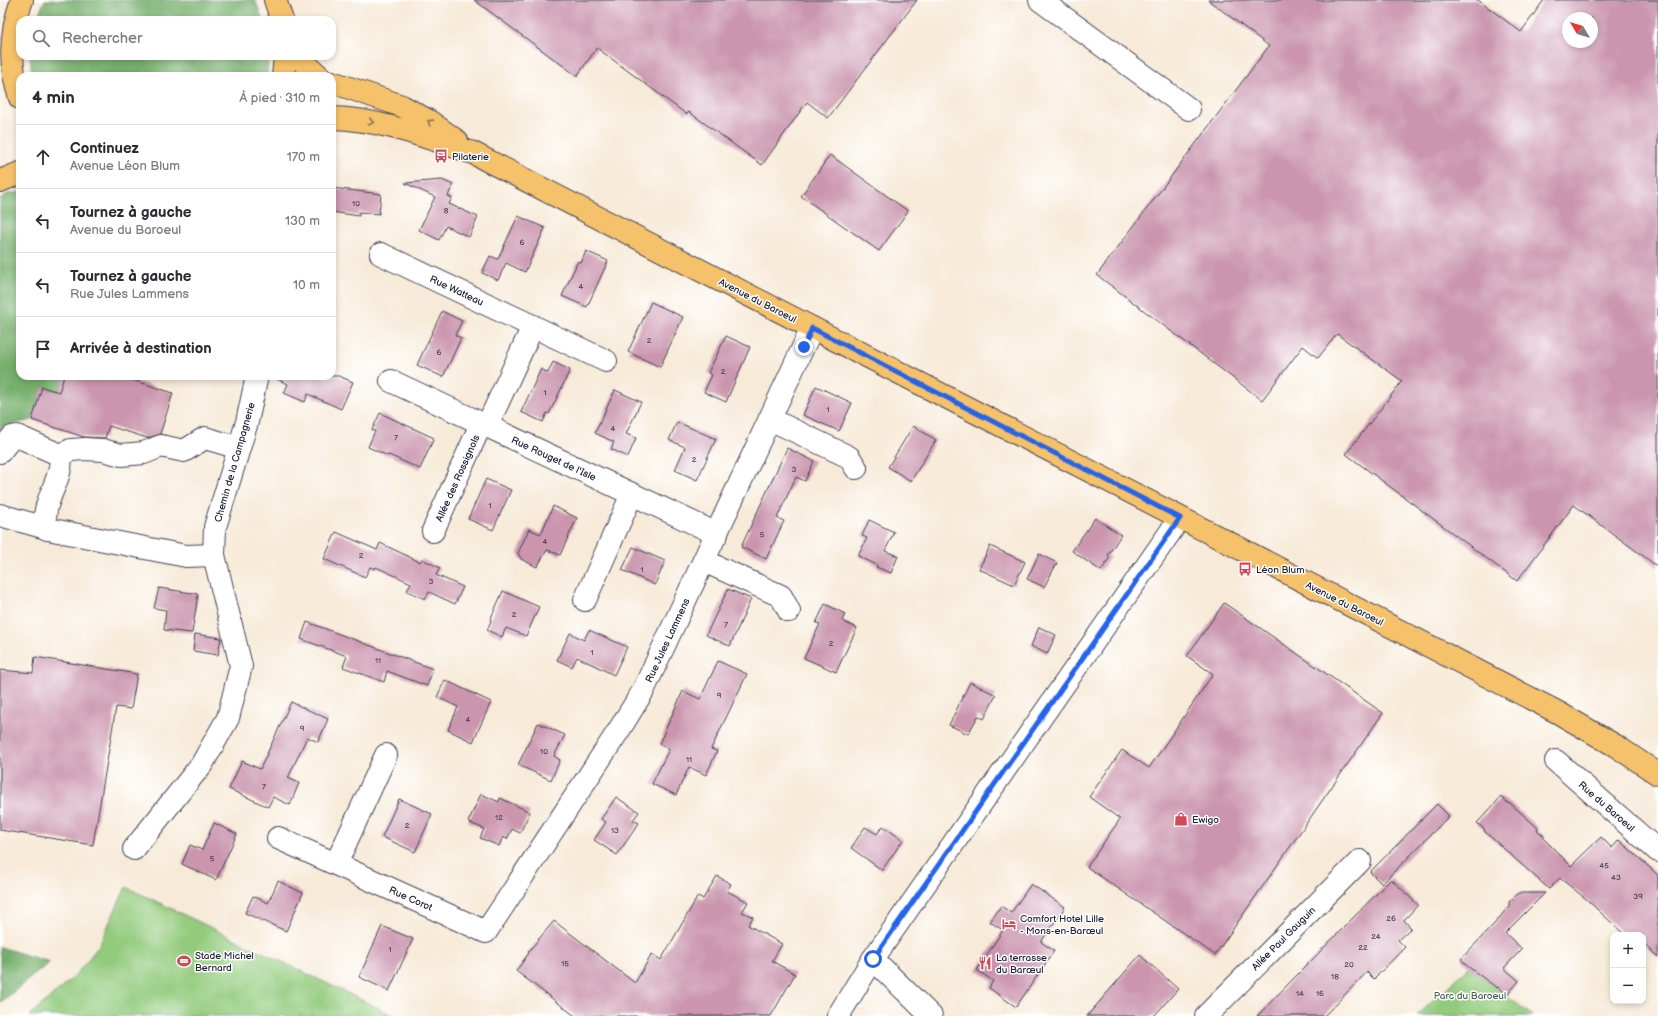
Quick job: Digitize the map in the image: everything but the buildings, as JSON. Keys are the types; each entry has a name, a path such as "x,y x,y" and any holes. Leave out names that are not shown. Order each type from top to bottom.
{"main road":[{"path":"17,16 22,0"},
{"path":"16,21 6,44 16,84"},
{"path":"283,72 285,60"},
{"path":"301,60 315,72"},
{"name":"Avenue du Baroeul","path":"336,83 402,106 429,121 473,153 1570,719 1616,746 1658,774"},
{"name":"Avenue du Baroeul","path":"336,118 361,120 389,126 473,153"},
{"path":"0,181 16,175"}],"street":[{"path":"1040,0 1189,109"},
{"name":"Rue Watteau","path":"381,254 606,360"},
{"path":"484,425 533,326"},
{"name":"Rue Jules Lammens","path":"486,932 634,706 717,534 812,328"},
{"name":"Chemin de la Campagnerie","path":"134,849 202,764 228,718 241,666 214,555 215,527 247,422 256,380"},
{"name":"Rue Rouget de l'Isle","path":"390,381 717,534"},
{"path":"770,419 849,457 856,468"},
{"name":"Allée des Rossignols","path":"433,531 484,425"},
{"path":"0,452 12,437 17,436 60,455 71,450 85,449 103,450 121,454 144,453 161,446 184,451 205,438 239,448"},
{"path":"47,528 44,521 49,499 61,464 60,455"},
{"path":"585,600 632,494"},
{"path":"0,515 47,528 186,556 214,555"},
{"path":"838,1016 873,959 1180,518"},
{"path":"704,561 781,596 789,611"},
{"path":"336,864 386,755"},
{"name":"Rue du Baroeul","path":"1556,762 1658,851"},
{"name":"Rue Corot","path":"278,838 486,932"},
{"name":"Allée Paul Gauguin","path":"1206,1016 1360,861"},
{"path":"873,959 931,1016"}],"green space":[{"path":"45,0 255,0 261,16 38,16"},
{"path":"30,60 269,60 267,72 32,72"},
{"path":"16,193 16,380 63,380 59,392 42,387 32,420 3,426 0,430 0,199 7,194"},
{"name":"Stade Michel Bernard","path":"126,887 395,1016 29,1016 75,976 98,947"},
{"path":"0,947 50,962 0,1003"},
{"name":"Parc du Baroeul","path":"1469,967 1533,1016 1417,1016"}],"place":[{"name":"Pilaterie","path":"441,156"},
{"name":"Léon Blum","path":"1245,569"},
{"name":"Ewigo","path":"1181,819"},
{"name":"Comfort Hotel Lille - Mons-en-Barœul","path":"1009,924"},
{"name":"Stade Michel Bernard","path":"184,961"},
{"name":"La terrasse du Barœul","path":"985,963"}],"route":[{"path":"804,347 812,328 1180,518 873,959"}]}
